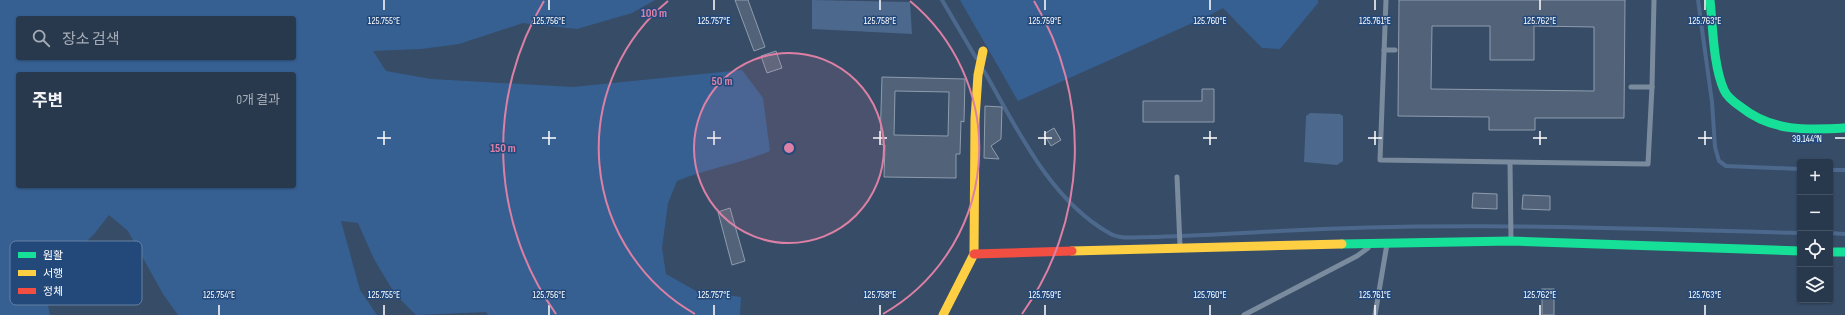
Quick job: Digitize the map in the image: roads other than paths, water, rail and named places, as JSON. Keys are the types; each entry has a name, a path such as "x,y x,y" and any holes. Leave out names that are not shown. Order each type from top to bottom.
{"street":[{"path":"1710,0 1721,75 1725,92 1732,100 1762,122 1775,127 1803,130 1845,128"},
{"path":"943,315 974,254 975,119 978,75 983,51"},
{"path":"974,254 1180,244 1388,244 1511,236 1797,251"},
{"path":"1833,252 1845,252"}],"lane":[{"path":"1386,0 1380,160 1648,164 1654,0"},
{"path":"1384,50 1395,50"},
{"path":"1631,87 1652,87"},
{"path":"1510,163 1511,236"},
{"path":"1177,177 1180,244"},
{"path":"1244,315 1357,256 1373,244"},
{"path":"1375,315 1388,244"}],"waterway":[{"path":"942,0 976,58"},
{"path":"1698,0 1712,102 1715,147 1719,161 1726,166 1797,169"},
{"path":"984,71 1036,161 1052,182 1088,219 1109,233 1118,237 1134,238 1345,228 1475,226 1797,233"},
{"path":"1833,170 1845,170"},
{"path":"1833,233 1845,234"}]}
